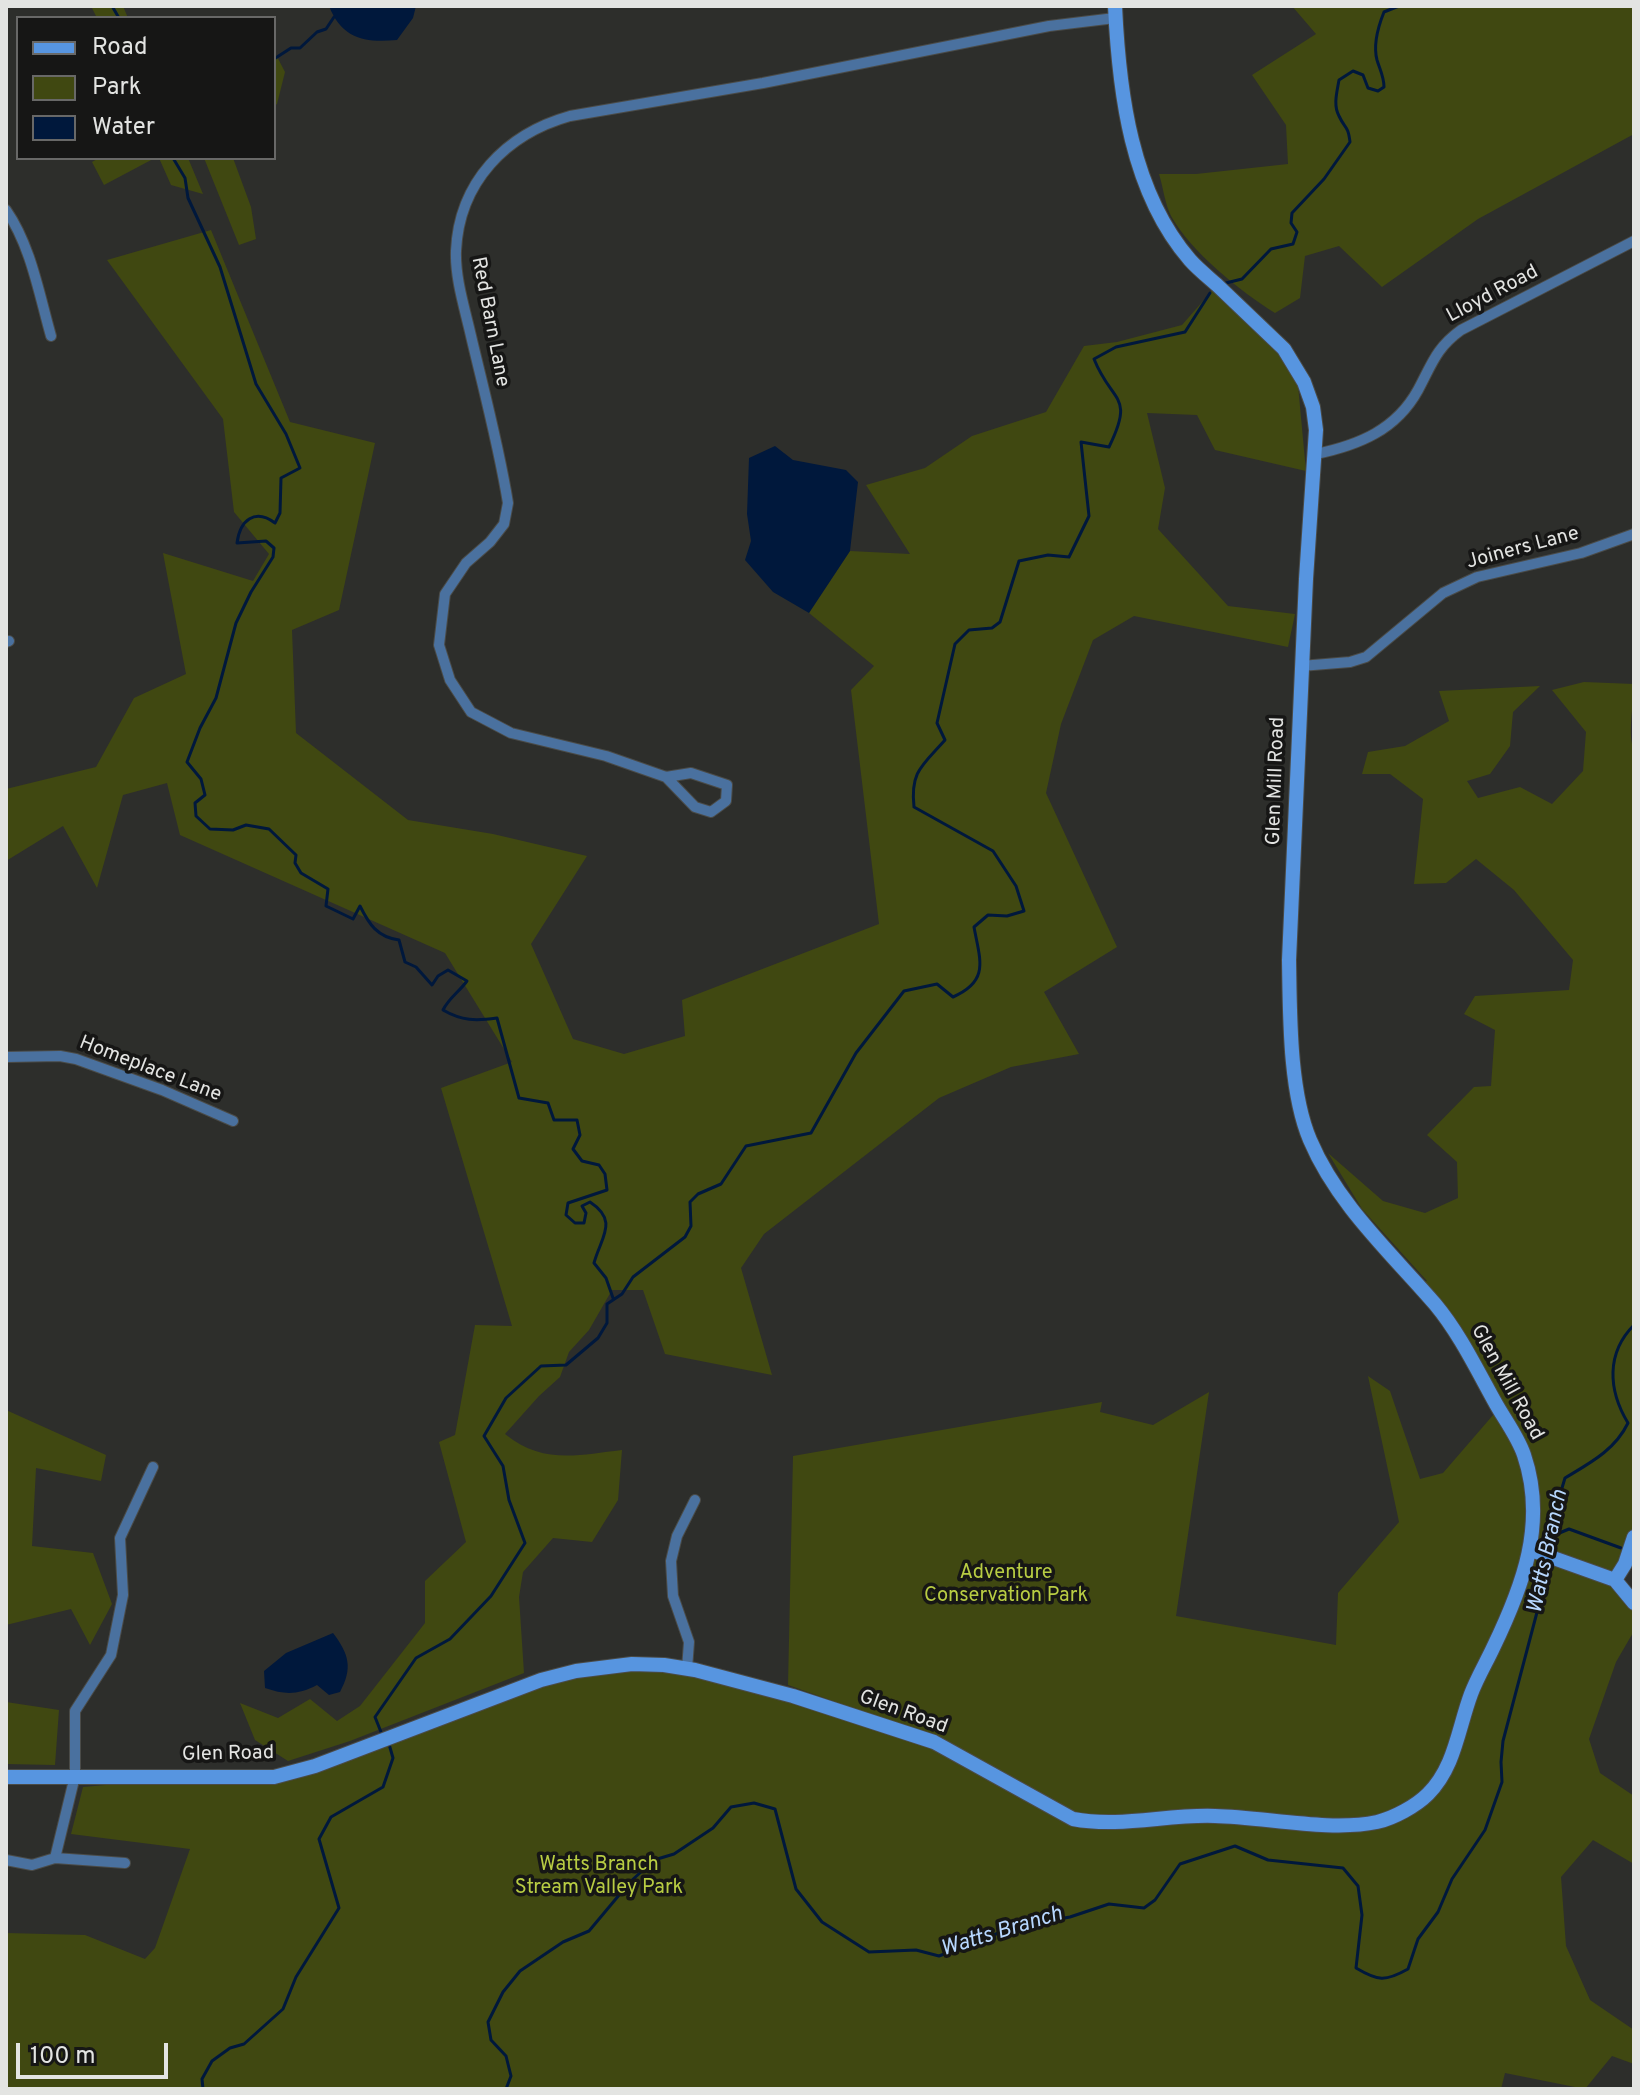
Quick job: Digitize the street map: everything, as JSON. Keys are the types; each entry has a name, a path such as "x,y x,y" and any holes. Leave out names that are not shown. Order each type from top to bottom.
{"main road":[{"name":"Glen Mill Road","path":"1115,12 1118,61 1128,123 1141,171 1155,205 1190,261 1296,364 1313,407 1316,454 1301,666 1289,960 1290,1011 1298,1098 1304,1125 1325,1169 1347,1202 1456,1332 1523,1450 1535,1503 1537,1552"},
{"path":"1615,1580 1625,1564 1634,1537"},
{"path":"1537,1552 1615,1580 1634,1603"},
{"name":"Glen Road","path":"6,1777 274,1777 315,1766 541,1680 576,1671 632,1664 687,1669 793,1696 934,1742 1073,1819 1100,1824 1212,1816 1350,1825 1378,1822 1426,1797 1443,1777 1471,1693 1537,1552"}],"street":[{"name":"Red Barn Lane","path":"666,777 691,773 727,785 726,801 711,812 695,807 666,777 606,756 511,733 471,712 450,680 439,645 445,594 466,563 490,542 504,524 508,503 460,288 456,251 474,187 509,145 548,123 570,116 763,83 1115,12"},
{"path":"6,210 30,261 51,336"},
{"name":"Lloyd Road","path":"1316,454 1349,447 1396,420 1417,392 1436,353 1445,341 1461,330 1634,241"},
{"name":"Joiners Lane","path":"1301,666 1350,662 1366,657 1443,593 1477,577 1581,553 1634,534"},
{"name":"Homeplace Lane","path":"6,1057 60,1056 76,1059 162,1090 233,1121"},
{"path":"55,1858 75,1776 75,1711 111,1655 123,1595 120,1538 153,1467"},
{"path":"687,1669 689,1642 673,1596 671,1561 677,1536 695,1500"},
{"path":"6,1860 32,1865 55,1858 125,1863"}],"green space":[{"path":"91,6 123,6 127,16 96,16"},
{"path":"1292,6 1634,6 1634,134 1478,219 1382,287 1339,246 1305,256 1300,298 1275,313 1203,257 1180,230 1171,216 1159,174 1196,174 1288,164 1286,125 1252,75 1316,34"},
{"path":"276,55 285,72 276,105"},
{"path":"96,160 151,160 104,185 92,162"},
{"path":"160,160 189,160 203,194 171,185"},
{"path":"205,160 234,160 251,207 256,239 239,245"},
{"path":"211,230 290,422 375,443 339,610 292,630 296,733 408,820 493,834 587,856 531,944 573,1039 624,1054 685,1036 682,1000 879,924 851,690 874,666 809,613 850,551 910,554 866,485 925,468 972,436 1046,412 1084,346 1117,342 1182,325 1217,285 1296,364 1306,471 1215,450 1197,415 1147,413 1165,488 1158,529 1228,606 1295,614 1288,647 1134,616 1093,640 1061,724 1046,793 1117,947 1044,992 1079,1054 1011,1067 939,1098 764,1234 741,1268 772,1375 665,1354 643,1290 612,1290 589,1330 569,1352 560,1377 505,1434 533,1450 561,1456 622,1450 618,1500 592,1542 553,1538 523,1572 519,1597 524,1673 350,1741 288,1761 255,1740 240,1703 278,1718 310,1699 337,1721 360,1706 425,1623 425,1581 466,1542 439,1442 455,1435 475,1325 512,1326 441,1088 512,1062 445,953 180,835 167,783 123,795 97,888 63,826 6,861 6,789 96,767 134,698 186,674 163,553 253,581 269,554 234,512 223,419 107,260"},
{"name":"Watts Branch Stream Valley Park","path":"1584,682 1634,684 1631,727 1634,749 1634,1537 1616,1580 1634,1603 1634,1631 1616,1662 1589,1739 1600,1773 1634,1796 1634,1864 1593,1840 1561,1877 1566,1946 1590,2000 1634,2030 1634,2064 1612,2056 1585,2089 1505,2073 1501,2089 6,2089 6,1933 85,1935 145,1959 155,1948 190,1849 71,1834 83,1787 195,1777 274,1777 552,1669 610,1664 664,1665 945,1741 788,1685 793,1456 1102,1402 1100,1412 1153,1425 1209,1392 1176,1616 1336,1645 1338,1593 1399,1522 1368,1376 1390,1391 1420,1479 1443,1473 1500,1407 1421,1282 1427,1281 1362,1209 1328,1153 1383,1201 1425,1213 1458,1198 1457,1162 1427,1135 1474,1087 1491,1086 1495,1030 1464,1014 1475,996 1569,990 1573,960 1514,890 1476,859 1446,883 1414,884 1423,799 1390,774 1362,774 1368,752 1405,746 1449,721 1439,691 1540,686 1513,712 1510,746 1490,774 1467,781 1478,798 1520,787 1552,804 1583,771 1586,732 1552,690"},
{"path":"6,1410 106,1455 101,1481 36,1468 32,1546 93,1553 112,1604 90,1645 71,1609 6,1625"},
{"path":"6,1702 59,1710 55,1765 6,1764"}],"water":[{"path":"329,6 416,6 413,18 397,40 375,41 348,32 334,17"},
{"path":"775,446 793,460 846,470 858,482 850,551 809,613 773,592 745,560 751,541 747,514 749,458"},
{"path":"333,1633 346,1655 348,1668 340,1692 329,1695 317,1685 291,1693 265,1688 264,1671 286,1653"}],"waterway":[{"path":"112,6 118,16"},
{"path":"1226,283 1242,279 1271,249 1293,244 1297,232 1291,223 1292,213 1324,179 1350,142 1336,107 1339,80 1353,71 1363,75 1368,88 1378,91 1384,87 1376,54 1377,36 1384,12 1399,6"},
{"path":"276,58 291,48 300,48 317,32 326,29 334,17"},
{"path":"174,160 185,178 188,198 220,267 256,384 286,434 300,468 281,478 280,513 275,523 255,517 241,528 237,543 266,541 274,548 273,557 236,623 216,698 187,762 201,779 205,795 195,803 196,816 210,829 233,830 246,825 269,829 296,855 295,863 301,873 328,889 326,906 353,919 360,906 375,929 399,940 405,962 416,967 432,985 438,976 448,970 467,981 443,1010 469,1019 497,1018 519,1098 548,1103 554,1120 577,1120 580,1135 573,1149 582,1161 599,1165 605,1174 607,1190 568,1203 566,1215 575,1223 584,1223 586,1213 582,1206 590,1202 604,1216 606,1230 594,1263 606,1278 613,1298"},
{"path":"381,1732 375,1717 416,1658 450,1639 491,1596 525,1543 509,1500 503,1466 484,1436 506,1398 541,1366 566,1365 598,1338 607,1323 607,1304 622,1294 633,1277 685,1237 691,1226 690,1202 698,1194 721,1184 746,1146 811,1133 856,1053 904,991 937,984 953,997 965,991 973,984 980,968 974,927 988,915 1007,916 1024,911 1016,886 993,851 914,807 916,777 945,740 937,723 955,644 969,630 992,628 1000,622 1019,561 1048,555 1069,557 1089,516 1081,442 1109,447 1120,417 1118,400 1094,359 1116,347 1185,332 1210,293"},
{"name":"Watts Branch","path":"1553,1552 1559,1498 1565,1478 1609,1448 1628,1423 1617,1398 1613,1372 1618,1347 1634,1325"},
{"path":"1557,1534 1569,1529 1621,1548"},
{"name":"Watts Branch","path":"506,2089 511,2076 506,2056 491,2040 488,2022 503,1992 520,1971 563,1942 589,1931 630,1882 654,1860 674,1854 713,1828 731,1807 754,1803 775,1809 796,1889 822,1922 869,1952 916,1950 939,1956 1014,1927 1070,1917 1109,1904 1144,1908 1155,1900 1180,1864 1235,1846 1268,1860 1343,1868 1358,1886 1362,1915 1356,1968 1382,1978 1408,1969 1418,1939 1438,1912 1452,1879 1485,1830 1502,1782 1503,1741 1550,1563"},
{"path":"203,2089 202,2079 212,2061 230,2048 244,2044 283,2009 296,1977 339,1908 319,1839 331,1817 383,1787 393,1758 389,1744"}],"park label":[{"name":"Adventure Conservation Park","path":"1006,1586"}]}
